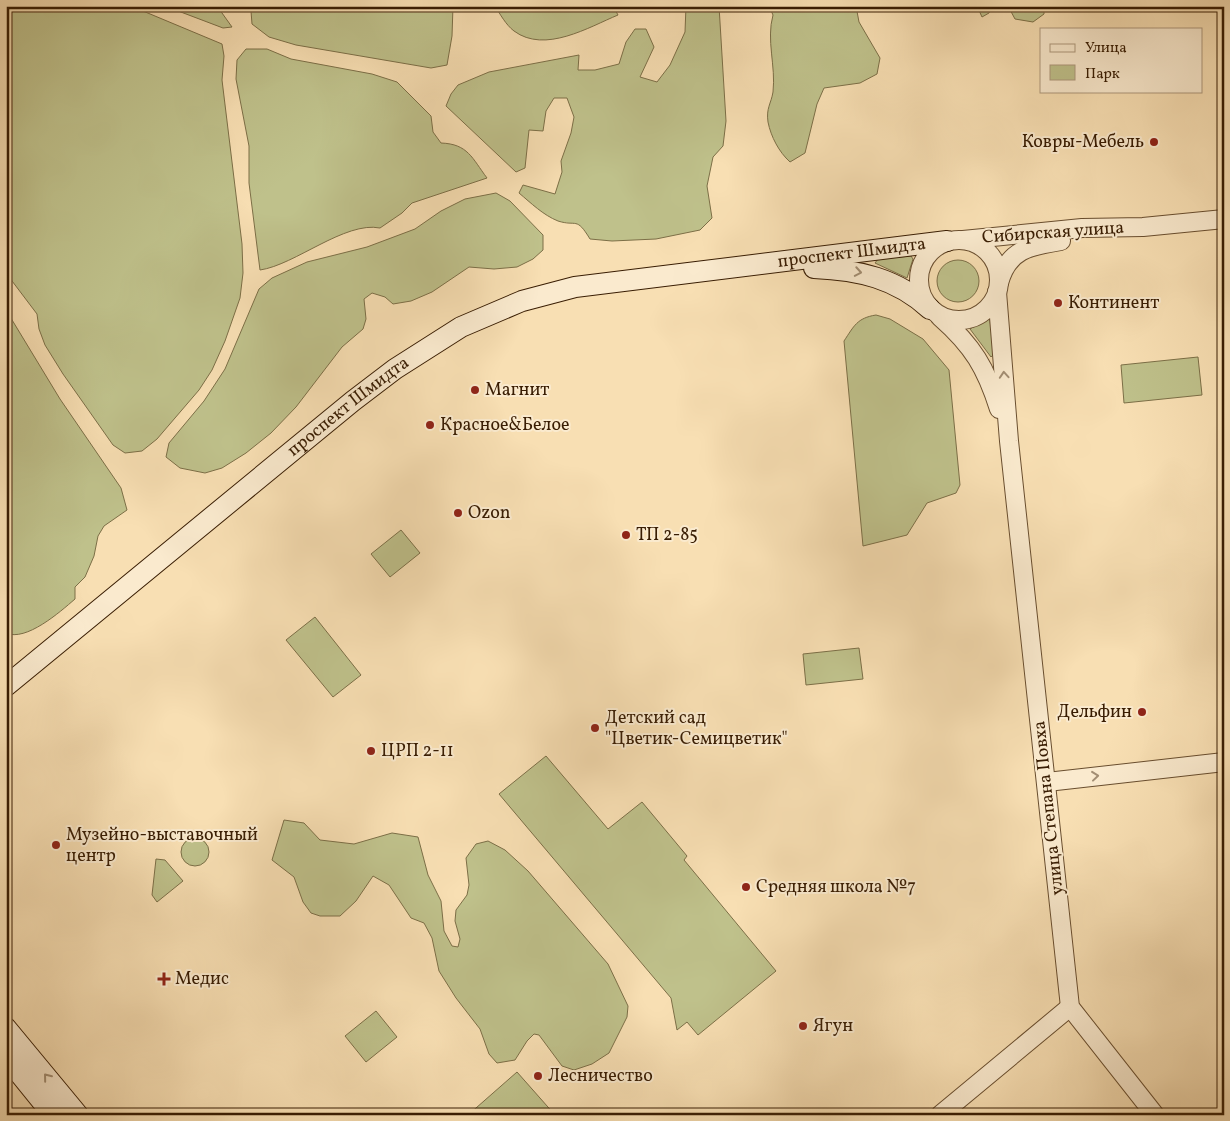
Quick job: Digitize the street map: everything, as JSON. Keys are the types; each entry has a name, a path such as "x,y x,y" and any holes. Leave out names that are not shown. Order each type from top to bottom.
{"main road":[{"name":"проспект Шмидта","path":"6,686 353,401 425,347 461,327 522,301 576,287 955,240"},
{"name":"проспект Шмидта","path":"757,266 862,272 907,290 934,312"},
{"path":"6,1028 78,1115"},
{"path":"6,1057 53,1115"}],"street":[{"name":"Сибирская улица","path":"998,289 1008,261 1029,247 1142,227 1224,219"},
{"name":"Сибирская улица","path":"955,240 1082,228 1142,227"},
{"path":"955,240 979,245 991,256 998,270 998,289 990,306 977,316 957,320 934,312 920,291 919,270 930,252 955,240"},
{"name":"улица Степана Повха","path":"998,289 1008,441 1070,1007"},
{"name":"улица Степана Повха","path":"934,312 964,339 982,363 992,386 1008,441"},
{"path":"1046,782 1224,762"},
{"path":"940,1115 1070,1007 1155,1115"}],"green space":[{"path":"6,6 131,6 222,44 224,56 222,80 242,244 243,273 240,298 225,341 212,370 199,390 157,439 142,451 125,453 113,445 63,374 45,345 39,329 37,314 6,273"},
{"path":"165,6 217,6 232,27 223,28"},
{"path":"245,6 453,6 452,36 447,65 431,68 296,45 269,37 252,24 251,11"},
{"path":"495,6 613,6 618,15 567,36 539,40 526,37 514,31 506,23"},
{"path":"686,6 719,6 726,121 723,146 713,157 707,186 712,218 700,230 656,239 612,241 590,239 579,225 564,223 547,216 519,193 523,185 555,194 562,172 561,161 571,133 574,117 567,98 554,98 546,111 543,131 529,130 525,168 516,172 446,106 451,94 458,85 489,72 579,55 578,70 595,70 619,64 626,42 635,29 646,29 654,47 640,77 657,82 670,65 685,32"},
{"path":"769,6 856,6 859,22 880,58 877,74 860,83 824,88 817,104 805,153 790,162 776,144 768,122 774,82 770,34 773,15"},
{"path":"977,6 993,6 989,13 982,17"},
{"path":"1008,6 1044,6 1044,14 1033,22 1015,19"},
{"path":"246,49 267,49 291,59 372,74 397,82 431,116 433,132 441,143 463,149 473,158 487,178 412,203 402,213 380,228 351,231 289,260 260,270 249,183 249,146 236,79 237,60"},
{"path":"496,193 510,201 543,235 543,250 533,259 517,267 494,269 469,267 432,292 411,301 393,304 385,297 372,293 364,299 366,319 363,329 342,347 296,407 271,433 246,453 222,468 205,473 180,468 166,457 169,443 204,401 225,369 259,289 272,278 307,262 367,247 415,229 441,211 465,199"},
{"path":"911,256 913,259 907,278 875,263 878,259"},
{"path":"954,260 962,260 973,266 979,281 973,296 962,302 954,302 943,296 937,285 937,277 943,266"},
{"path":"6,310 60,399 121,488 127,510 104,526 98,536 94,556 85,577 75,587 75,599 33,630 14,635 6,633"},
{"path":"876,315 890,319 923,339 949,370 960,485 956,493 927,503 907,535 863,546 844,341 860,321"},
{"path":"988,318 990,320 994,354 991,357 970,329"},
{"path":"1198,357 1202,395 1124,403 1121,365"},
{"path":"401,530 420,553 390,577 371,554"},
{"path":"315,617 361,675 333,697 286,640"},
{"path":"859,648 863,679 806,685 803,654"},
{"path":"546,756 608,829 642,802 687,856 684,860 776,971 698,1035 687,1022 677,1030 671,998 499,794"},
{"path":"284,820 304,823 320,840 354,844 392,833 418,837 428,875 441,901 444,931 452,946 458,947 460,939 455,921 456,910 467,895 469,885 466,858 476,844 488,841 505,850 528,871 608,964 628,1006 627,1017 609,1053 592,1064 574,1070 562,1066 539,1035 534,1034 527,1041 515,1060 497,1063 489,1054 480,1029 456,998 439,971 432,938 424,923 411,918 389,885 373,876 356,901 340,916 320,916 311,913 303,902 294,877 272,860"},
{"path":"195,838 205,842 209,852 205,862 195,866 185,862 181,852 185,842"},
{"path":"156,859 165,860 183,881 157,902 152,895"},
{"path":"376,1011 397,1037 366,1062 345,1036"},
{"path":"517,1072 555,1115 468,1115"}],"place":[{"name":"Ковры-Мебель","path":"1154,142"},
{"name":"Континент","path":"1058,303"},
{"name":"Магнит","path":"475,390"},
{"name":"Красное&Белое","path":"430,425"},
{"name":"Ozon","path":"458,513"},
{"name":"ТП 2-85","path":"626,535"},
{"name":"Дельфин","path":"1142,712"},
{"name":"Детский сад \"Цветик-Семицветик\"","path":"595,728"},
{"name":"ЦРП 2-11","path":"371,751"},
{"name":"Музейно-выставочный центр","path":"56,845"},
{"name":"Средняя школа №7","path":"746,887"},
{"name":"Медис","path":"164,979"},
{"name":"Ягун","path":"803,1026"},
{"name":"Лесничество","path":"538,1076"}]}
